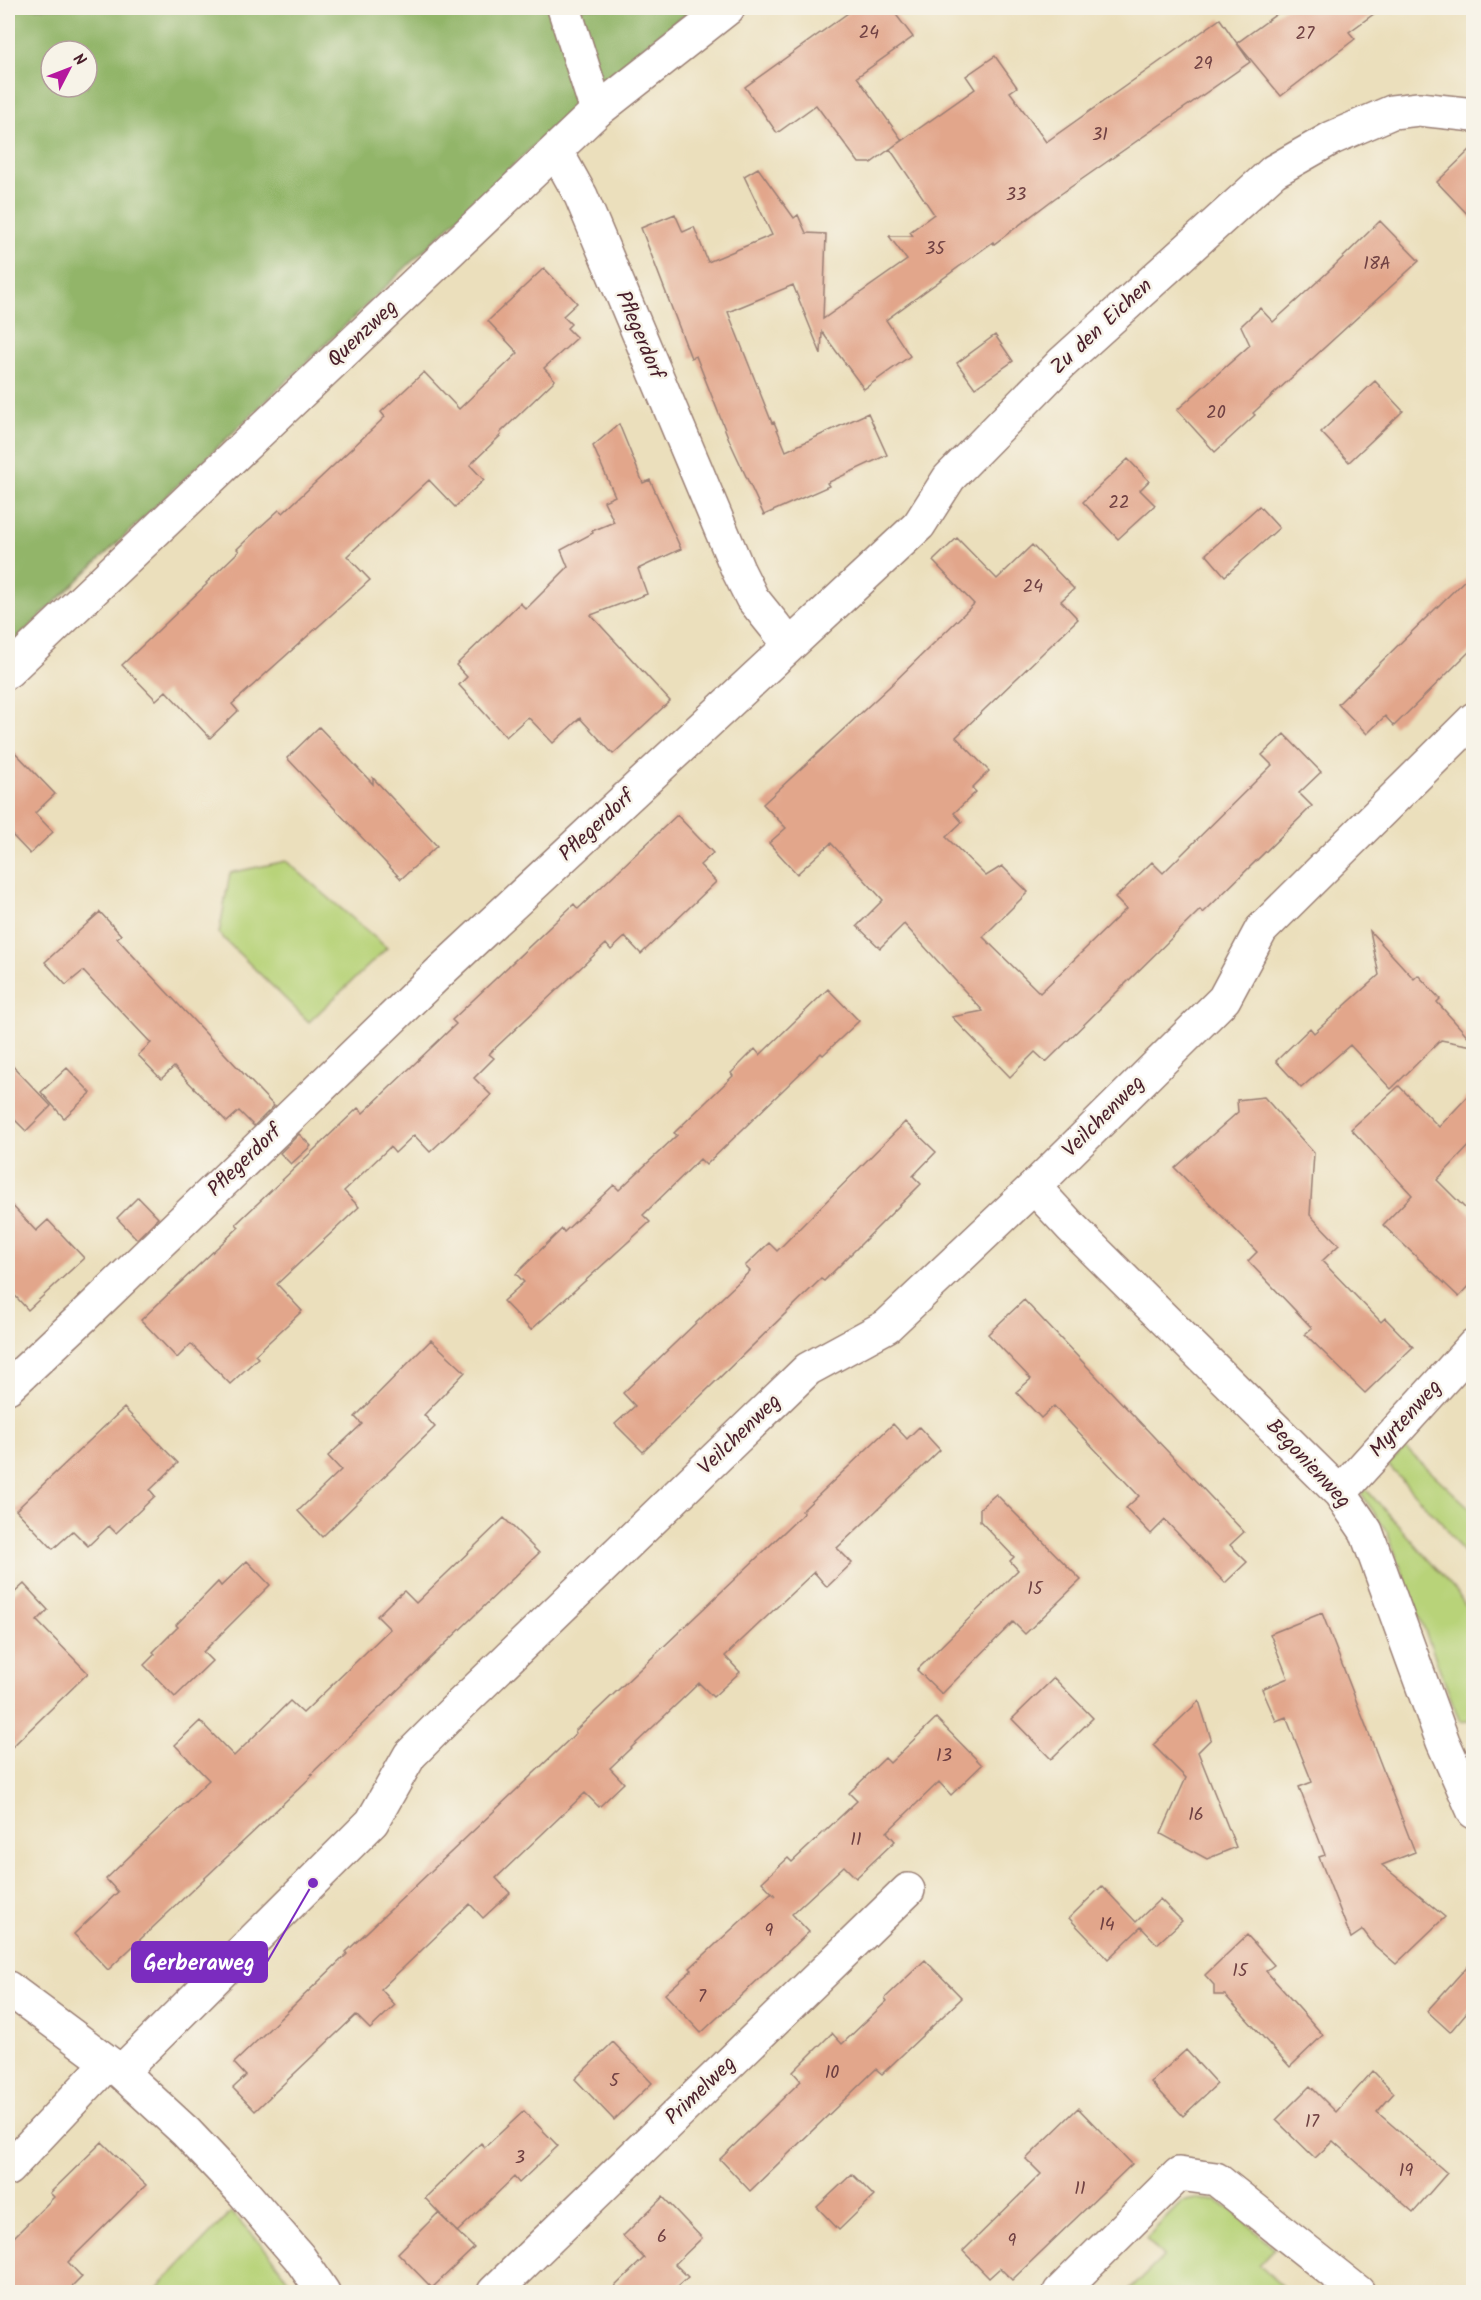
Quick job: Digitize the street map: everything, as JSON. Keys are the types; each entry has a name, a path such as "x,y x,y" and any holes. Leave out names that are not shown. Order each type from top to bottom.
{"street":[{"path":"564,8 597,111"},
{"name":"Quenzweg","path":"8,671 597,111 728,8"},
{"name":"Zu den Eichen","path":"790,645 920,525 949,478 1062,363 1274,171 1332,138 1392,112 1419,109 1473,115"},
{"name":"Pflegerdorf","path":"8,1387 451,962 790,645 753,598 738,570 581,196 556,151"},
{"name":"Veilchenweg","path":"8,2169 372,1822 410,1755 808,1369 887,1326 1034,1187 1224,999 1261,930 1473,719"},
{"name":"Begonienweg","path":"1034,1187 1072,1228 1340,1493 1366,1531 1443,1742 1473,1812"},
{"name":"Myrtenweg","path":"1340,1493 1473,1345"},
{"name":"Primelweg","path":"494,2292 908,1890"},
{"path":"8,1988 114,2068 186,2132 243,2192 299,2257 323,2292"},
{"path":"1060,2292 1179,2174 1216,2179 1358,2292"}],"green space":[{"path":"8,8 694,8 644,46 552,128 8,647"},
{"path":"286,861 387,948 309,1022 219,934 230,873"},
{"path":"1405,1448 1473,1511 1473,1566 1445,1527 1388,1465"},
{"path":"1365,1488 1457,1592 1473,1620 1473,1720 1460,1722 1387,1532 1361,1493"},
{"path":"1197,2199 1217,2201 1233,2210 1274,2249 1259,2265 1288,2292 1128,2292 1163,2257 1146,2238 1182,2202"},
{"path":"231,2212 262,2245 298,2292 154,2292"}],"building":[{"path":"855,8 891,8 913,37 857,77 902,140 871,163 859,163 816,105 777,133 745,87"},
{"path":"1285,8 1382,8 1349,32 1355,39 1281,96 1237,43"},
{"path":"1220,19 1250,62 1055,198 886,320 910,356 864,389 822,332 821,354 793,285 728,312 772,423 774,422 786,451 868,413 887,455 827,483 829,486 764,515 730,442 696,356 691,358 641,228 675,214 683,232 694,227 708,262 772,235 744,176 758,168 794,218 798,215 806,233 826,234 823,319 907,260 889,236 913,236 910,232 934,214 890,149 975,89 966,76 995,56 1017,87 1010,92 1046,142"},
{"path":"1473,147 1473,220 1437,182"},
{"path":"1380,221 1419,261 1253,413 1255,415 1215,452 1177,410 1250,345 1241,326 1260,308 1273,322"},
{"path":"544,268 577,303 563,316 571,324 567,328 577,338 544,368 555,380 470,465 484,480 455,507 429,480 347,556 370,580 232,704 238,711 210,738 166,691 156,700 122,665 207,584 239,551 237,549 259,528 279,510 283,513 385,417 381,412 424,372 459,409 518,353 488,321"},
{"path":"995,335 1013,361 975,388 957,363"},
{"path":"1375,381 1403,411 1349,462 1321,432"},
{"path":"619,424 643,483 650,480 681,549 638,569 647,594 591,615 670,701 613,754 580,718 553,743 528,717 506,737 459,685 467,677 456,665 520,603 526,609 568,567 561,550 593,533 592,531 614,522 604,501 615,496 593,446"},
{"path":"1128,459 1149,481 1140,490 1155,505 1118,539 1083,502"},
{"path":"1259,506 1279,528 1225,576 1206,554"},
{"path":"957,538 997,579 1032,545 1074,589 1061,601 1078,619 956,737 989,771 972,788 976,792 954,813 962,822 946,837 986,876 1002,866 1028,892 983,937 1040,993 1126,909 1115,898 1152,862 1163,873 1272,765 1262,755 1284,734 1321,772 1299,793 1312,806 1203,913 1200,910 1046,1062 1035,1052 1010,1077 952,1017 983,1011 904,924 880,948 857,926 883,900 831,843 797,874 769,843 786,828 763,804 974,604 933,561"},
{"path":"1473,572 1473,648 1394,726 1385,716 1367,734 1338,704"},
{"path":"319,727 373,784 373,778 437,846 401,879 287,758"},
{"path":"8,745 55,794 35,813 53,832 30,854 12,835 8,839"},
{"path":"677,815 713,853 700,865 716,882 641,954 625,937 611,950 606,944 544,1002 489,1054 494,1058 474,1078 491,1095 430,1152 414,1135 395,1153 390,1147 344,1191 359,1207 277,1284 302,1311 255,1355 258,1358 230,1384 191,1344 177,1358 141,1320 239,1227 236,1224 358,1108 363,1113 456,1024 452,1020 574,904 578,909"},
{"path":"100,912 121,935 117,938 274,1106 254,1126 239,1111 227,1122 174,1067 161,1079 138,1055 151,1043 83,971 66,985 45,962"},
{"path":"1370,931 1414,979 1418,975 1440,999 1437,1002 1473,1042 1473,1046 1441,1040 1391,1089 1350,1045 1301,1088 1276,1061 1310,1028 1314,1033 1379,975"},
{"path":"828,989 859,1021 823,1055 821,1053 706,1165 700,1159 643,1215 650,1222 531,1330 503,1301 524,1282 516,1274 562,1229 564,1232 614,1185 619,1190 677,1135 674,1133 733,1076 731,1073 755,1049 760,1055"},
{"path":"8,1061 51,1106 26,1131 8,1113"},
{"path":"67,1068 91,1093 64,1118 41,1092"},
{"path":"1399,1086 1439,1127 1473,1091 1473,1142 1437,1180 1473,1216 1473,1282 1459,1297 1383,1225 1412,1195 1351,1129"},
{"path":"1264,1097 1314,1153 1310,1215 1339,1245 1322,1261 1381,1322 1385,1318 1413,1347 1365,1393 1305,1334 1312,1328 1248,1261 1257,1252 1175,1168 1238,1112 1237,1100"},
{"path":"905,1122 936,1152 913,1176 921,1184 824,1281 821,1279 643,1452 615,1424 635,1406 623,1393 750,1271 745,1266 769,1243 777,1251"},
{"path":"299,1134 311,1146 291,1164 280,1153"},
{"path":"138,1197 158,1218 137,1239 117,1218"},
{"path":"8,1201 36,1231 48,1220 84,1258 28,1310 8,1288"},
{"path":"1024,1300 1244,1532 1230,1545 1247,1562 1225,1583 1165,1520 1151,1534 1126,1508 1139,1496 1054,1406 1041,1418 1016,1392 1031,1379 988,1334"},
{"path":"431,1340 465,1372 424,1415 435,1427 322,1537 298,1511 341,1470 328,1456 362,1424 355,1417"},
{"path":"124,1408 178,1463 150,1490 155,1496 116,1533 109,1526 88,1546 73,1531 53,1549 16,1510"},
{"path":"893,1424 907,1439 919,1427 940,1450 837,1548 852,1563 827,1587 814,1572 725,1656 740,1672 713,1697 699,1683 610,1768 624,1783 599,1807 585,1793 496,1878 510,1893 483,1918 470,1904 381,1989 395,2005 370,2029 356,2015 255,2111 233,2088 246,2076 234,2063 347,1954 346,1952 576,1733 575,1731 804,1513 802,1511"},
{"path":"996,1494 1081,1580 1025,1634 1013,1622 942,1694 917,1670 1018,1570 1010,1561 1014,1557 980,1521 980,1508"},
{"path":"504,1518 539,1553 311,1774 313,1775 108,1970 74,1934 118,1892 106,1879 209,1780 175,1745 200,1721 234,1756 290,1701 303,1713 390,1629 377,1616 391,1602 404,1591 416,1603"},
{"path":"247,1561 270,1585 203,1652 212,1661 175,1697 144,1665 155,1654 153,1652 178,1627 176,1625 218,1582 221,1586"},
{"path":"24,1584 48,1610 37,1621 88,1673 8,1751 8,1591 12,1595"},
{"path":"1322,1613 1415,1852 1382,1865 1445,1917 1396,1964 1375,1946 1363,1930 1351,1938 1319,1857 1325,1855 1299,1787 1312,1782 1286,1717 1276,1721 1262,1689 1288,1678 1270,1634"},
{"path":"1054,1678 1093,1718 1051,1759 1012,1719"},
{"path":"1199,1701 1211,1739 1198,1752 1236,1847 1207,1859 1161,1834 1186,1778 1153,1745"},
{"path":"936,1718 982,1765 951,1795 939,1782 887,1832 895,1841 856,1878 844,1866 792,1914 809,1932 701,2033 665,1994 772,1892 762,1882 788,1858 792,1862 857,1801 849,1793 885,1758 890,1763"},
{"path":"1102,1886 1136,1922 1160,1899 1182,1921 1157,1944 1141,1927 1108,1959 1069,1918"},
{"path":"1247,1935 1274,1965 1266,1971 1323,2035 1290,2067 1225,1995 1214,1995 1214,1985 1205,1975"},
{"path":"925,1960 962,1998 882,2074 876,2069 750,2191 720,2159 801,2081 793,2072 832,2033 842,2044"},
{"path":"1473,1960 1473,2005 1450,2032 1427,2011"},
{"path":"613,2042 652,2083 614,2120 575,2079"},
{"path":"1186,2050 1217,2084 1183,2116 1151,2082"},
{"path":"1373,2071 1394,2093 1377,2112 1447,2173 1413,2212 1333,2141 1315,2158 1276,2120 1310,2086 1336,2112"},
{"path":"1078,2108 1132,2164 1012,2280 1000,2268 989,2278 963,2251 1041,2174 1026,2159"},
{"path":"524,2111 558,2146 519,2183 514,2177 457,2232 425,2198 481,2143 485,2147"},
{"path":"102,2142 146,2185 68,2262 82,2277 67,2292 8,2292 8,2243 54,2197 50,2193"},
{"path":"852,2174 874,2196 839,2230 817,2207"},
{"path":"663,2197 702,2238 675,2264 688,2277 671,2292 609,2292 644,2258 623,2236"},
{"path":"438,2213 474,2248 432,2288 398,2253"}],"place":[{"name":"Gerberaweg","path":"313,1883"}]}
